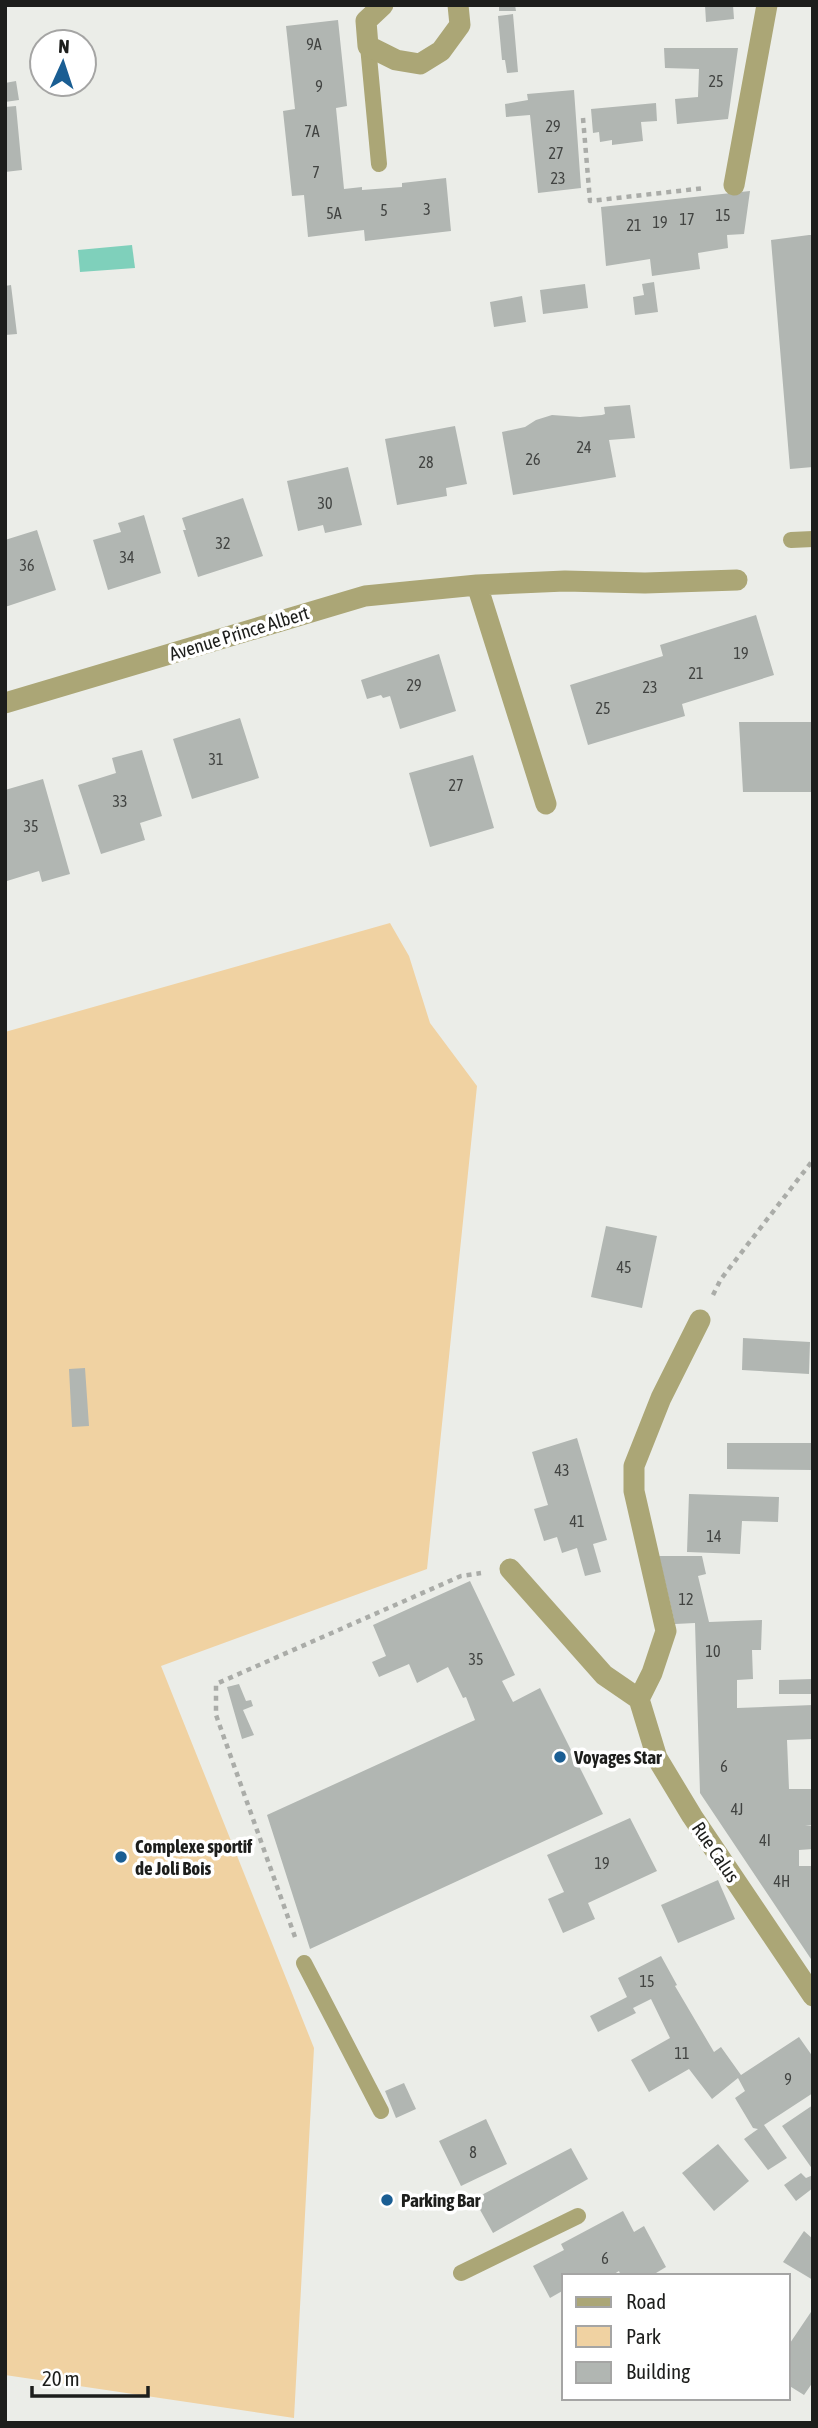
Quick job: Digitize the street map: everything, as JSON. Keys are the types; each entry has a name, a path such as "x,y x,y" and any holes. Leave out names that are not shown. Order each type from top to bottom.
{"street":[{"path":"383,5 366,21 368,46 396,61 420,64 442,51 460,25 458,5"},
{"path":"734,185 767,5"},
{"name":"Avenue Prince Albert","path":"5,703 365,596 477,585 565,581 645,583 737,580"},
{"path":"477,585 546,804"},
{"path":"510,1569 604,1675 639,1699 652,1673 666,1631 634,1491 634,1466 661,1398 700,1320"},
{"name":"Rue Calus","path":"639,1699 657,1758 692,1816 813,1996"}],"lane":[{"path":"368,46 379,163"},
{"path":"791,540 813,539"},
{"path":"304,1962 382,2111"},
{"path":"461,2273 579,2216"}],"path":[{"path":"583,118 590,201 734,185"},
{"path":"700,1320 722,1279 813,1160"},
{"path":"304,1962 216,1714 216,1684 461,1576 510,1569"}],"green space":[{"name":"Complexe sportif de Joli Bois","path":"390,923 409,956 430,1023 477,1086 427,1569 161,1666 314,2048 294,2418 5,2375 5,1032"}],"shaded area":[{"path":"132,245 135,268 80,272 78,250"}],"building":[{"path":"499,5 515,5 516,11 499,11"},
{"path":"705,5 733,5 734,19 706,22"},
{"path":"513,14 518,72 507,73 505,60 502,60 498,16"},
{"path":"338,20 347,106 336,108 344,189 402,187 402,183 446,178 451,231 365,241 364,230 308,237 304,195 292,196 283,111 295,109 286,26"},
{"path":"664,48 738,48 728,119 677,124 675,99 698,97 699,69 665,68"},
{"path":"16,81 19,100 5,102 5,83"},
{"path":"574,90 581,188 538,193 530,115 506,117 505,104 528,100 527,94"},
{"path":"656,103 657,121 641,122 643,141 612,145 612,140 600,142 599,132 593,133 591,109"},
{"path":"16,106 22,170 5,172 5,107"},
{"path":"750,191 744,234 727,235 728,248 698,253 700,269 652,276 650,259 606,266 601,207"},
{"path":"813,235 813,467 790,469 771,240"},
{"path":"654,282 658,312 635,315 633,297 644,295 642,284"},
{"path":"585,284 588,308 543,314 540,290"},
{"path":"11,285 17,334 5,335 5,286"},
{"path":"522,296 526,322 494,327 490,302"},
{"path":"630,405 635,438 609,440 616,477 513,495 502,432 525,427 552,415 602,415 605,414 604,407"},
{"path":"455,426 467,484 446,488 447,496 397,505 385,439"},
{"path":"348,467 362,525 325,533 323,525 298,531 287,481"},
{"path":"243,498 263,556 198,577 183,530 186,530 182,518"},
{"path":"144,515 161,573 108,590 93,540 121,532 118,523"},
{"path":"37,530 56,590 5,607 5,540"},
{"path":"756,615 774,675 682,704 685,716 588,745 570,685 663,656 660,645"},
{"path":"439,654 456,711 400,729 390,696 383,698 381,695 367,699 361,680"},
{"path":"240,718 259,778 192,799 173,739"},
{"path":"739,722 813,722 813,792 743,792"},
{"path":"142,750 162,816 140,823 145,840 101,854 78,785 116,773 112,758"},
{"path":"473,755 494,828 430,847 409,773"},
{"path":"43,779 70,874 42,882 39,871 7,881 5,790"},
{"path":"606,1226 657,1236 642,1308 591,1297"},
{"path":"743,1338 810,1342 809,1374 742,1370"},
{"path":"85,1368 89,1426 72,1427 69,1369"},
{"path":"577,1438 607,1540 593,1544 601,1572 585,1576 577,1548 562,1553 557,1537 544,1541 534,1509 548,1505 532,1452"},
{"path":"727,1443 813,1443 813,1470 727,1469"},
{"path":"689,1494 779,1497 778,1522 742,1521 740,1554 687,1552"},
{"path":"659,1556 702,1556 706,1574 698,1576 709,1622 762,1620 761,1650 752,1650 753,1679 737,1680 737,1708 813,1705 813,1739 787,1740 789,1789 813,1789 813,1825 805,1826 813,1826 813,1849 799,1850 799,1866 813,1866 813,1962 700,1793 695,1623 675,1624"},
{"path":"470,1581 515,1675 502,1681 513,1702 540,1688 603,1814 310,1949 267,1815 475,1720 466,1697 463,1698 448,1667 417,1683 409,1664 379,1677 372,1662 386,1656 373,1625"},
{"path":"813,1679 813,1694 779,1694 779,1680"},
{"path":"239,1684 246,1701 251,1700 253,1706 243,1710 254,1735 242,1739 227,1687"},
{"path":"630,1818 657,1871 588,1903 595,1919 563,1933 548,1899 564,1892 547,1855"},
{"path":"718,1880 735,1919 678,1943 661,1905"},
{"path":"661,1956 677,1985 675,1986 714,2052 721,2047 741,2075 799,2037 813,2057 813,2093 764,2125 787,2158 768,2170 744,2139 758,2129 753,2128 735,2098 745,2091 738,2078 712,2099 689,2069 649,2092 631,2060 670,2038 651,1999 633,2008 636,2013 598,2032 590,2016 627,1997 618,1978"},
{"path":"404,2083 416,2109 396,2118 385,2091"},
{"path":"813,2105 813,2170 782,2126"},
{"path":"486,2119 507,2164 461,2186 439,2141"},
{"path":"718,2144 749,2181 714,2211 682,2173"},
{"path":"571,2148 588,2179 493,2233 474,2199"},
{"path":"801,2173 806,2178 813,2175 813,2188 796,2201 784,2185"},
{"path":"623,2211 634,2232 644,2226 666,2267 654,2274 620,2274 619,2271 614,2274 562,2274 562,2291 550,2298 533,2266 564,2250 561,2244"},
{"path":"804,2231 813,2239 813,2280 783,2262"},
{"path":"813,2309 813,2382 804,2395 790,2386 790,2343"}],"place":[{"name":"Voyages Star","path":"560,1757"},
{"name":"Complexe sportif de Joli Bois","path":"121,1857"},
{"name":"Parking Bar","path":"387,2200"}]}
